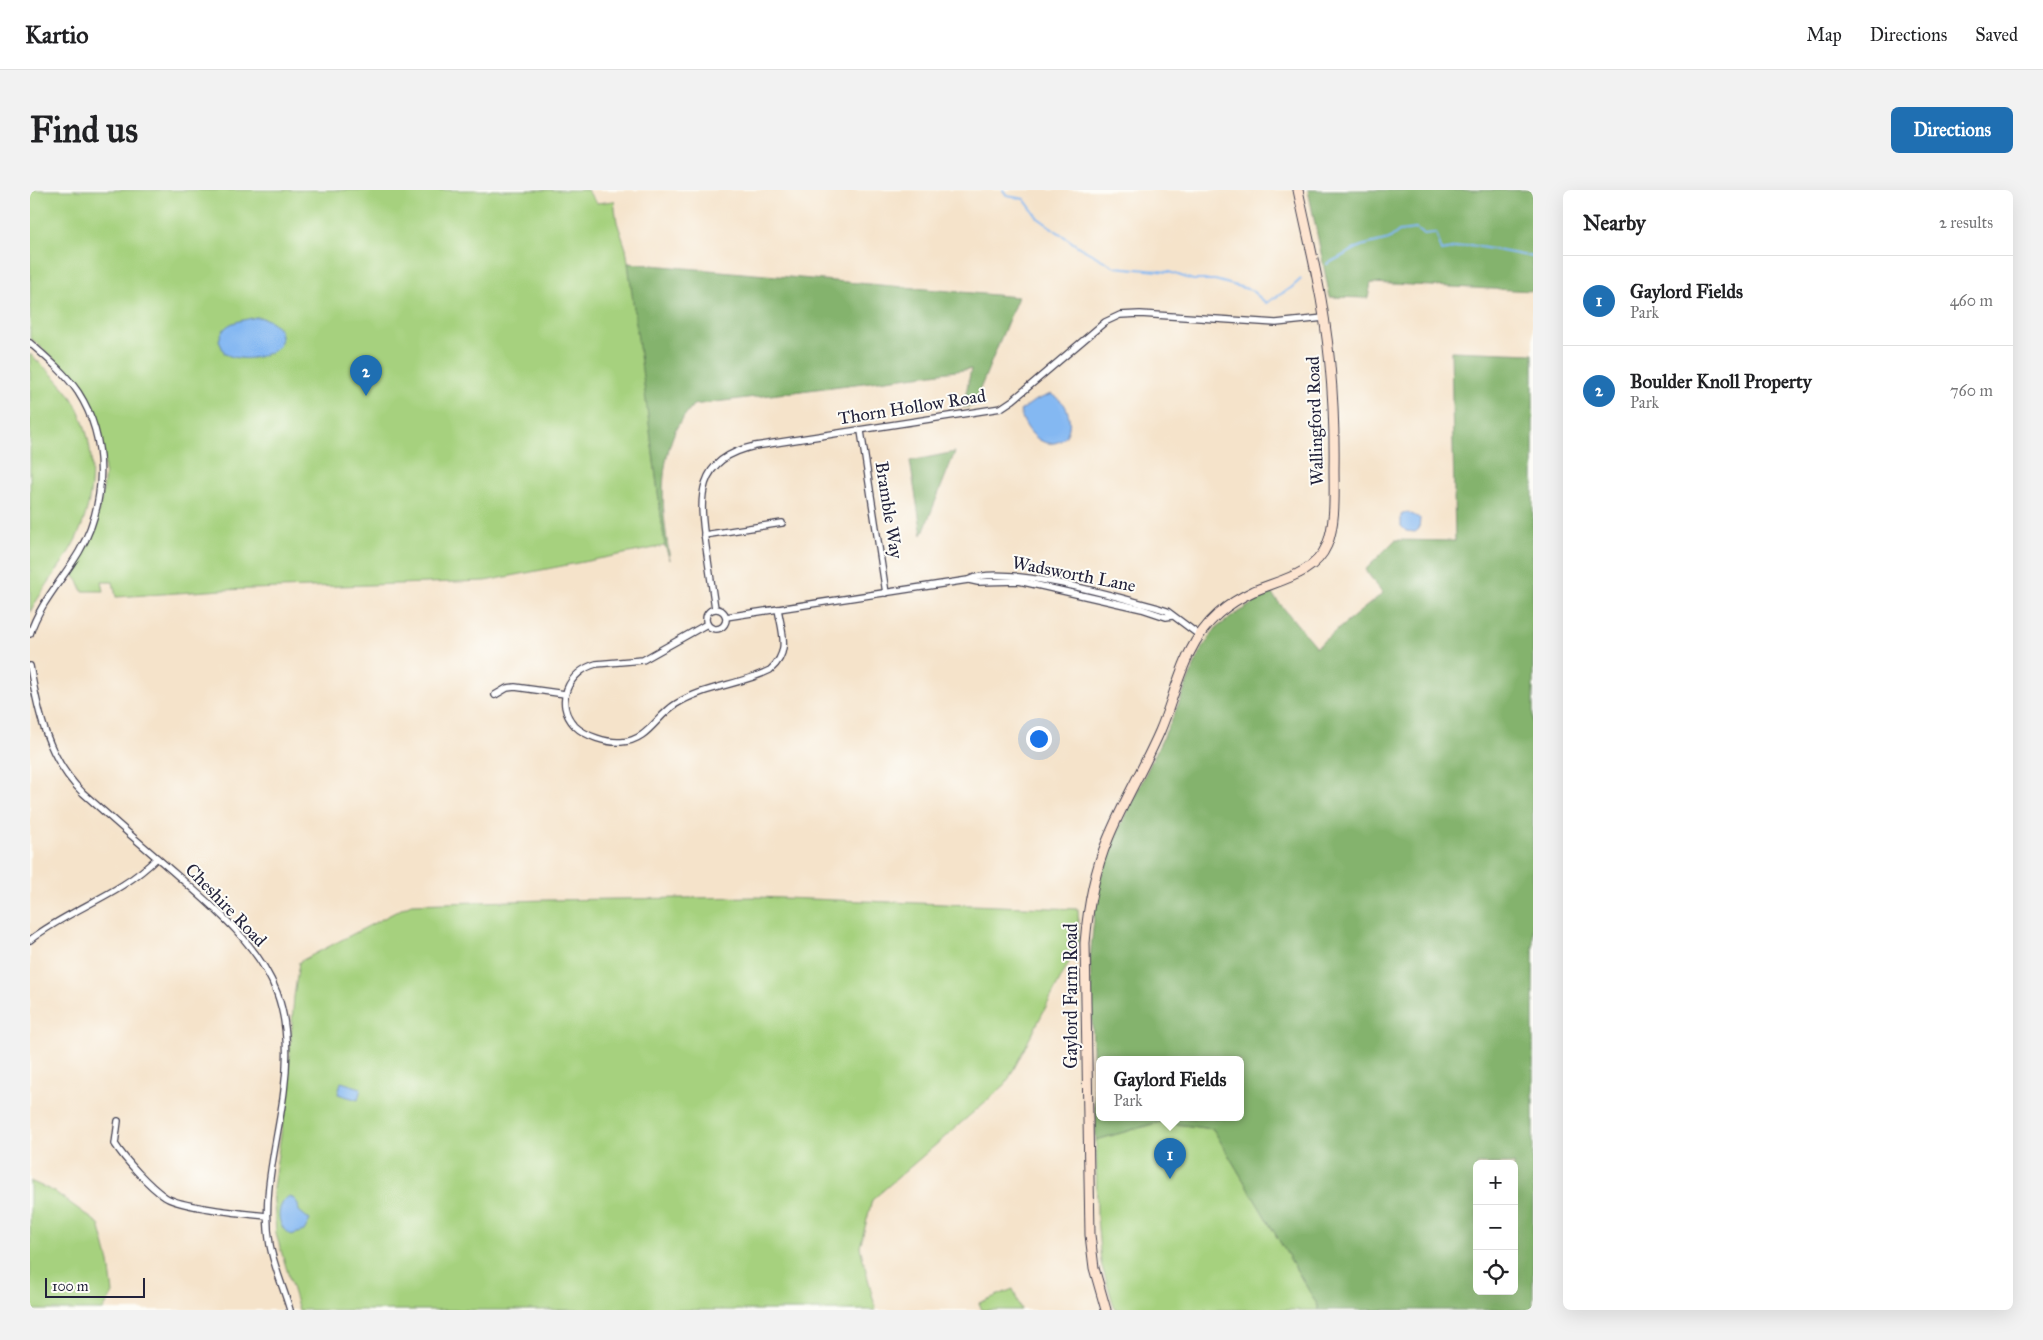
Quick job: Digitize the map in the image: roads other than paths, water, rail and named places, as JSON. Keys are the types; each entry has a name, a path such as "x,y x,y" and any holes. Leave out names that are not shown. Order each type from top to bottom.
{"street":[{"name":"Wallingford Road","path":"1292,576 1312,565 1328,543 1332,516 1334,414 1324,318 1298,190"},
{"name":"Thorn Hollow Road","path":"715,608 701,505 703,487 715,467 730,454 755,446 1001,408 1014,400 1098,328 1120,315 1140,314 1276,323 1324,318"},
{"path":"30,343 60,371 81,399 92,420 97,437 100,469 98,499 89,531 79,552 38,614 30,634"},
{"name":"Bramble Way","path":"861,431 886,593"},
{"path":"704,535 782,523"},
{"name":"Wadsworth Lane","path":"726,617 968,580 976,576 1019,576 1167,611 1199,635"},
{"name":"Gaylord Farm Road","path":"1106,1310 1094,1268 1090,1235 1085,985 1086,922 1094,880 1108,839 1157,739 1183,665 1199,635 1216,615 1238,599 1292,576"},
{"path":"715,608 724,611 726,617 725,624 720,628 714,629 707,624 706,614 715,608"},
{"path":"707,624 643,660 596,664 583,669 572,680 565,694 565,704 570,719 582,731 612,742 630,742 649,730 672,706 687,698 763,674 776,665 784,650 778,609"},
{"name":"Cheshire Road","path":"30,666 40,713 52,749 67,776 85,795 205,900 244,941 263,966 279,1000 284,1030 286,1066 267,1216 270,1247 290,1310"},
{"path":"494,695 507,688 515,687 565,694"},
{"path":"30,940 54,923 129,882 157,858"},
{"path":"118,1122 115,1144 126,1161 166,1198 190,1205 267,1216"}],"water":[{"path":"256,317 272,322 276,326 281,334 279,346 267,354 253,358 239,358 225,354 219,341 224,330 232,323"},
{"path":"1051,394 1060,400 1067,409 1069,427 1068,433 1060,441 1048,443 1037,438 1032,433 1024,422 1020,411 1034,401"},
{"path":"1407,512 1420,518 1419,529 1415,532 1406,531 1401,526 1401,515"},
{"path":"341,1082 361,1088 358,1100 338,1094"},
{"path":"289,1196 297,1202 299,1211 310,1220 304,1231 291,1235 282,1227 279,1216 281,1205"}],"waterway":[{"path":"1003,190 1007,196 1024,199 1038,218 1079,247 1115,267 1169,272 1193,280 1215,280 1251,290 1266,303 1291,288 1301,279"},
{"path":"1327,264 1361,246 1389,239 1399,231 1416,229 1424,234 1436,233 1442,251 1470,245 1533,257"}],"place":[{"name":"Boulder Knoll Property","path":"366,396"},
{"name":"Gaylord Fields","path":"1170,1179"}]}
